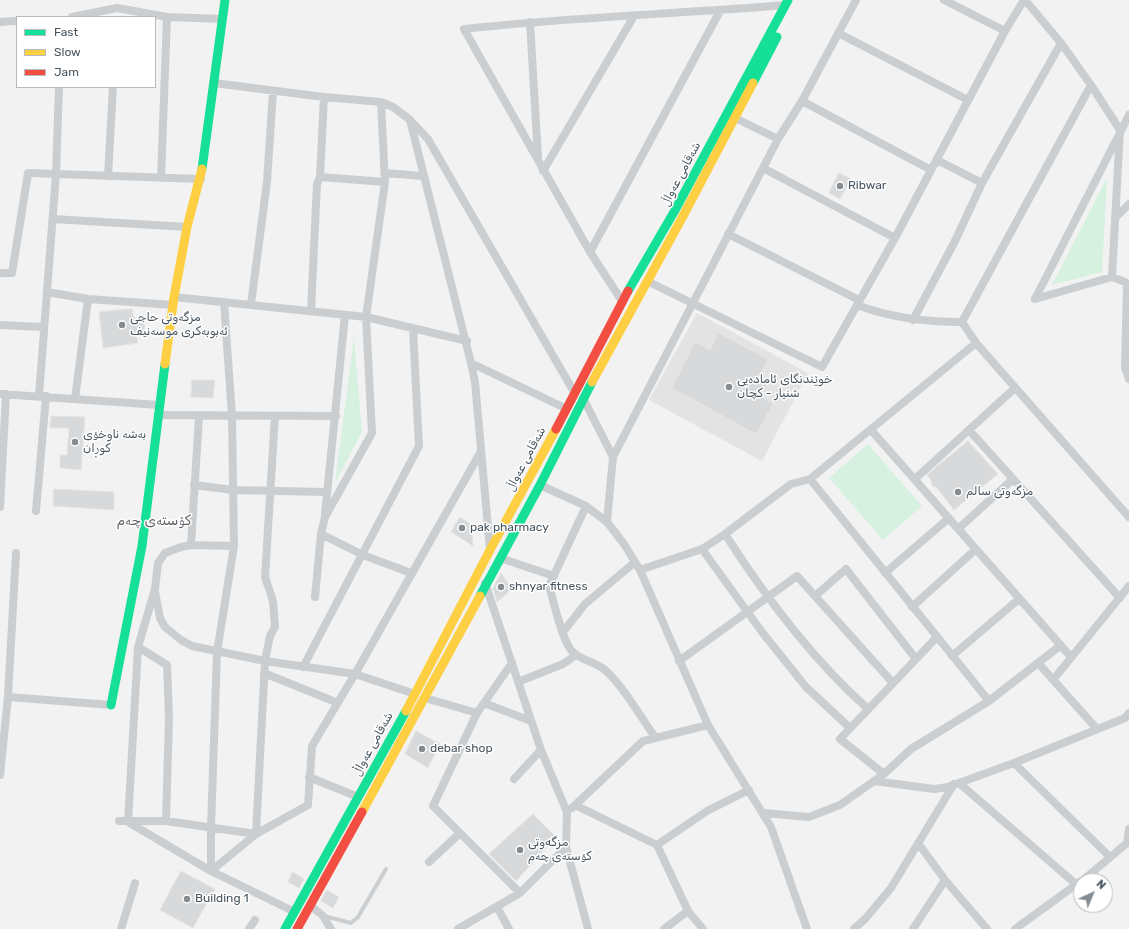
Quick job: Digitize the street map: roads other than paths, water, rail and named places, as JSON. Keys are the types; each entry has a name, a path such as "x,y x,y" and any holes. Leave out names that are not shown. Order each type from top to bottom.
{"main road":[{"path":"111,705 142,546 154,463 159,406 173,301 187,227 201,179 225,0"},
{"name":"شەقامی عەواڵ","path":"298,929 540,485 583,398 735,118 797,0"},
{"name":"شەقامی عەواڵ","path":"285,929 296,912 415,694 490,550 567,409 574,392 622,301 677,206 787,2"}],"street":[{"path":"607,522 613,456 778,139 802,101 856,0"},
{"path":"944,0 1005,31"},
{"path":"647,281 691,304 822,367 895,238 1005,31 1025,0 1060,43 1091,85 1120,130 1112,277"},
{"path":"622,301 590,252 464,30 530,22 720,11 787,2"},
{"path":"77,16 117,8 167,17 222,19"},
{"path":"117,8 117,16"},
{"path":"590,252 720,11"},
{"path":"543,171 634,16"},
{"path":"161,178 167,17"},
{"path":"0,22 16,21"},
{"path":"530,22 538,160"},
{"path":"838,33 968,100"},
{"path":"913,320 955,241 982,183 1060,43"},
{"path":"214,83 324,97 381,102 410,119 428,139 574,392"},
{"path":"962,322 1091,85"},
{"path":"36,511 44,327 56,174 59,88"},
{"path":"108,176 113,88"},
{"path":"252,304 267,182 273,91"},
{"path":"311,311 317,184 320,177 324,97"},
{"path":"802,101 931,170"},
{"path":"324,517 372,433 366,317 385,182 381,102"},
{"path":"1129,115 1035,299 1112,277 1125,282 1127,285 1125,368 1129,379"},
{"path":"735,118 778,139"},
{"path":"410,119 423,176 467,341 475,382 480,453 490,550"},
{"path":"937,160 982,183"},
{"path":"763,168 895,238"},
{"path":"0,273 12,273 28,173 201,179"},
{"path":"385,173 423,176"},
{"path":"320,177 385,182"},
{"path":"1115,218 1129,204"},
{"path":"53,219 187,227"},
{"path":"728,234 875,312 913,320 962,322"},
{"path":"47,292 88,299 252,304 366,317 467,341"},
{"path":"75,400 88,299"},
{"path":"211,871 211,827 217,652 234,546 232,416 224,302"},
{"path":"315,597 321,534 336,416 345,315"},
{"path":"962,322 976,343 1129,517"},
{"path":"0,325 44,327"},
{"path":"302,667 363,555 419,446 413,329"},
{"path":"640,570 702,549 725,534 791,484 810,479 976,343"},
{"path":"471,363 567,409"},
{"path":"915,479 1015,388"},
{"path":"0,508 3,394 159,406"},
{"path":"583,398 613,456"},
{"path":"158,415 336,416"},
{"path":"191,545 199,416"},
{"path":"256,834 265,661 270,636 275,627 273,601 265,577 269,490 275,416"},
{"path":"871,430 1071,657"},
{"path":"969,430 1120,598"},
{"path":"211,871 256,834 308,805 312,746 355,674 480,453"},
{"path":"810,479 936,638 989,701"},
{"path":"958,529 1013,479"},
{"path":"194,485 232,490 326,492"},
{"path":"540,485 586,506 607,522 640,570 708,725 763,813 776,838 807,929"},
{"path":"586,506 549,586 569,646 576,655 601,667 612,676 655,737"},
{"path":"885,573 949,518"},
{"path":"321,534 363,555 412,573"},
{"path":"725,534 754,580 835,677 868,709"},
{"path":"128,822 138,646 155,589 158,564 161,557 172,550 191,545 234,546"},
{"path":"702,549 762,632 806,687 850,728"},
{"path":"912,606 976,549"},
{"path":"0,776 8,697 16,553"},
{"path":"500,558 554,576"},
{"path":"564,632 585,604 635,562"},
{"path":"815,596 846,568 916,659"},
{"path":"479,572 485,585 541,750 567,812 566,847 588,929"},
{"path":"679,661 797,576 893,683"},
{"path":"1053,680 1129,586"},
{"path":"155,589 160,618 171,633 192,646 265,661 355,674 415,694"},
{"path":"952,656 1019,598"},
{"path":"884,774 840,739 936,638"},
{"path":"138,646 167,665 169,718 166,821"},
{"path":"763,813 809,817 840,806 884,774 911,749 989,701 1039,664 1060,646"},
{"path":"518,682 563,664 576,655"},
{"path":"512,663 477,713 433,806 520,893"},
{"path":"1039,664 1097,729"},
{"path":"264,673 338,703"},
{"path":"8,697 111,705"},
{"path":"425,698 477,713"},
{"path":"484,703 531,721"},
{"path":"874,781 934,789 957,784 1128,718"},
{"path":"567,812 643,741 708,725"},
{"path":"514,779 541,750"},
{"path":"1014,763 1110,857"},
{"path":"309,777 358,797"},
{"path":"854,929 874,910 891,888 957,784"},
{"path":"957,784 1073,876"},
{"path":"658,845 707,811 749,790"},
{"path":"575,805 658,845 688,911 703,929"},
{"path":"119,821 166,821 256,834"},
{"path":"128,822 211,871 296,912"},
{"path":"1091,873 1127,843 1129,829"},
{"path":"429,862 460,833"},
{"path":"918,844 945,880 987,929"},
{"path":"458,929 520,893 566,847"},
{"path":"913,929 945,880"},
{"path":"121,929 135,883"},
{"path":"1018,928 1073,887"},
{"path":"311,906 323,916 331,929"},
{"path":"497,907 509,929"},
{"path":"664,929 688,911"},
{"path":"249,929 255,920"}],"lane":[{"path":"323,916 351,923 358,917 386,869"}],"place":[{"name":"Ribwar","path":"840,186"},
{"name":"مزگەوتی حاجی ئەبوبەکری موسەنیف","path":"122,325"},
{"name":"خوێندنگای ئامادەیی شنیار - کچان","path":"729,387"},
{"name":"بەشە ناوخۆی کوڕان","path":"75,442"},
{"name":"مزگەوتی سالم","path":"958,492"},
{"name":"pak pharmacy","path":"462,528"},
{"name":"shnyar fitness","path":"501,587"},
{"name":"debar shop","path":"422,749"},
{"name":"مزگه‌وتی کۆستەی چەم","path":"520,850"},
{"name":"Building 1","path":"187,899"}],"district":[{"name":"کۆستەی چەم","path":"154,521"}]}
